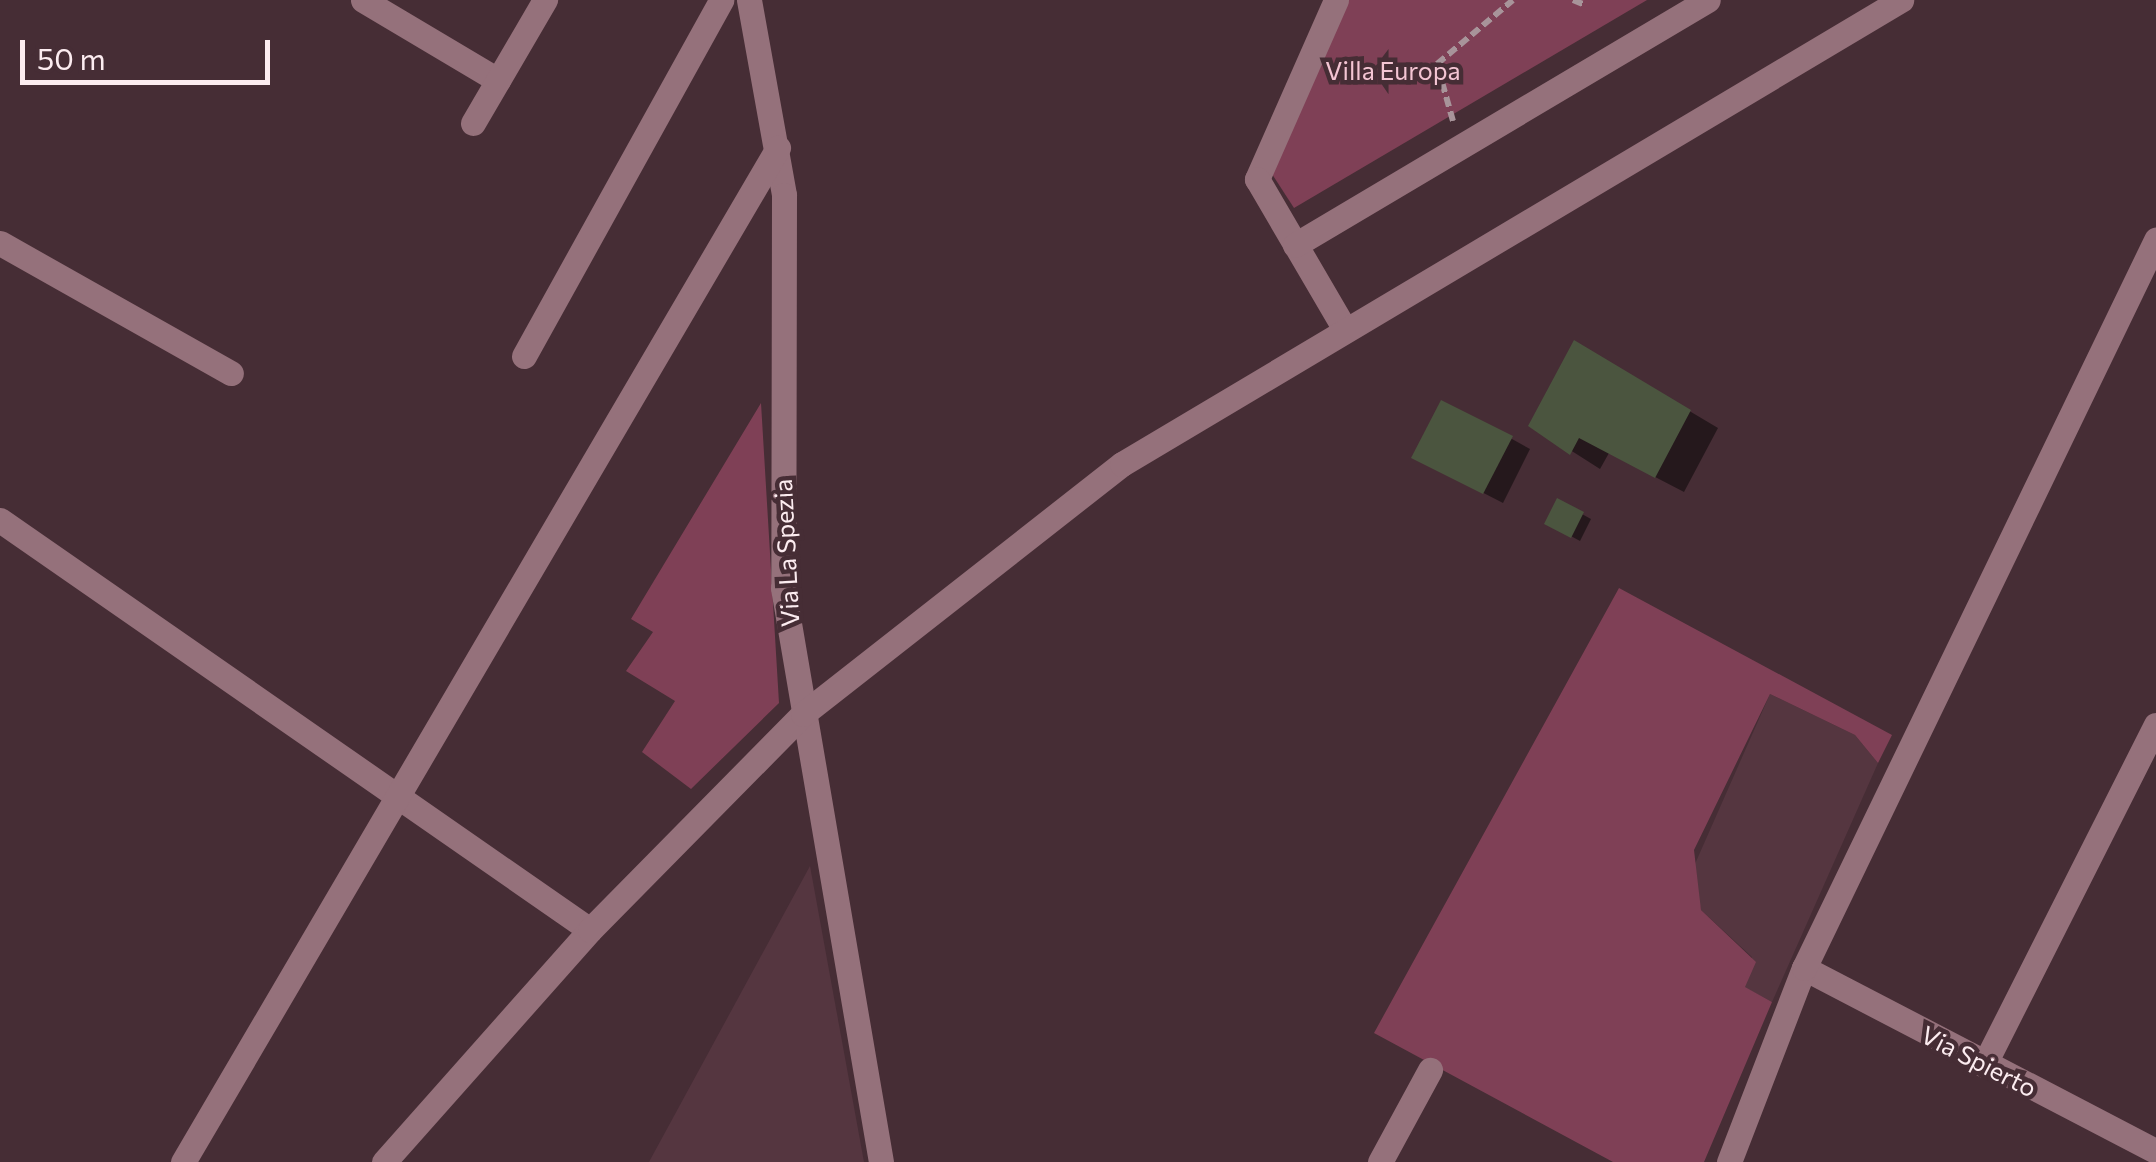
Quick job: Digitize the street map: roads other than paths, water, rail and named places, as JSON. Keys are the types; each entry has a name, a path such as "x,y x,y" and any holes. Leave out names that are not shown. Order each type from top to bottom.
{"street":[{"path":"363,0 498,80"},
{"path":"473,124 545,0"},
{"path":"524,356 721,0"},
{"name":"Via La Spezia","path":"749,0 778,148 783,588 880,1162"},
{"path":"1336,0 1257,179 1343,326"},
{"path":"1296,245 1708,0"},
{"path":"384,1162 590,930 803,714 1122,464 1343,326 1901,0"},
{"path":"182,1162 778,148"},
{"path":"1729,1162 1804,968 2156,240"},
{"path":"0,244 231,373"},
{"path":"0,520 590,930"},
{"path":"1984,1064 2156,724"},
{"name":"Via Spierto","path":"1804,968 2156,1150"},
{"path":"1380,1162 1430,1070"}],"park label":[{"name":"Villa Europa","path":"1393,70"}]}
